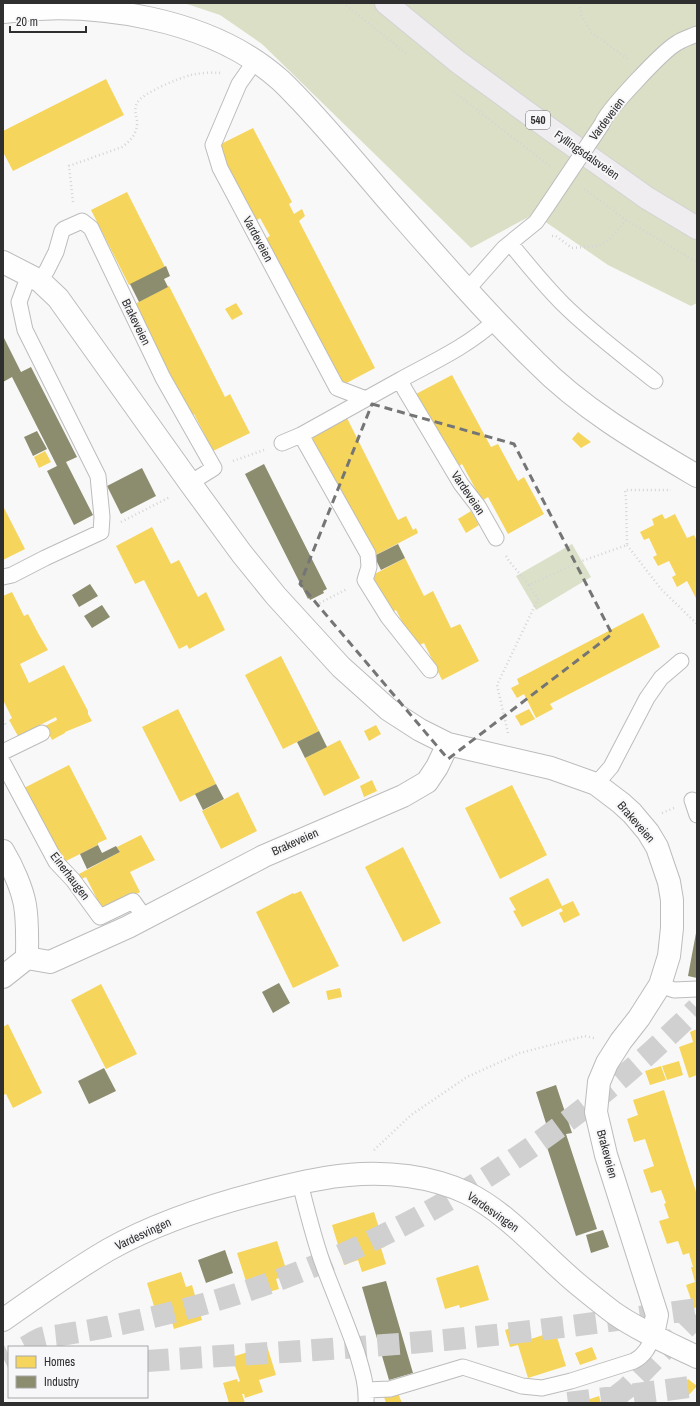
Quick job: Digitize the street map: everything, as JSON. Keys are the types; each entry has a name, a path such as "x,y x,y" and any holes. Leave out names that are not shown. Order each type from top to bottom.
{"main road":[{"name":"Fyllingsdalsveien","path":"386,3 458,62 547,127 647,198 697,228"}],"street":[{"path":"10,8 63,5 103,6 154,16 192,27 219,39 250,68 279,79 317,118 466,290 538,365 578,400 633,438 693,474"},
{"name":"Brakeveien","path":"3,262 35,278 58,298 242,554 276,596 341,667 389,710 420,730 448,744 551,768 596,784 621,803 648,832 657,847 669,882 672,900 672,928 668,956 660,985 639,1018 621,1041 607,1063 598,1082 596,1112 606,1155 657,1316 653,1335"},
{"name":"Brakeveien","path":"136,923 264,856 403,796 427,782 437,767 448,744"},
{"path":"3,851 13,869 25,904 28,934 27,958"},
{"path":"3,977 27,958 50,962 136,923"},
{"name":"Vardesvingen","path":"3,1320 48,1288 109,1250 149,1230 190,1213 244,1196 300,1183 347,1175 368,1174 405,1176 438,1183 468,1194 494,1210 520,1231 578,1284 615,1314 697,1358"}],"lane":[{"name":"Vardeveien","path":"466,290 504,248 536,222 611,110 645,72 676,43 697,34"},
{"name":"Vardeveien","path":"250,68 223,120 213,145 220,168 337,388 366,399"},
{"name":"Brakeveien","path":"76,223 82,221 91,228 163,378 214,468"},
{"path":"3,577 12,575 44,558 101,532 102,517 98,476 24,330 19,302 35,278 47,270 56,252 62,231 76,223"},
{"path":"510,243 563,304 599,336 655,381"},
{"path":"282,443 301,435 468,342 483,332 495,321"},
{"name":"Vardeveien","path":"400,380 461,484 478,506 496,538"},
{"path":"301,435 368,554 369,567 365,580 388,617 430,670"},
{"path":"190,483 214,468"},
{"path":"596,784 610,767 647,698 661,678 681,661"},
{"path":"3,752 42,733"},
{"name":"Einerhaugen","path":"3,763 56,862 73,880 100,917 133,901 136,923"},
{"path":"692,800 697,815"},
{"path":"660,985 674,990 697,989"},
{"path":"300,1183 307,1213 324,1267 349,1328 362,1372 367,1396 464,1367 522,1386 542,1388 571,1381 634,1361 641,1357 648,1349 653,1335"}],"path":[{"path":"343,3 410,57"},
{"path":"580,3 581,15 590,32 645,72"},
{"path":"76,223 69,166 122,147 129,142 134,134 137,124 135,108 142,97 175,80 191,75 250,68"},
{"path":"454,91 553,168"},
{"path":"578,186 626,220 697,262"},
{"path":"550,236 556,236 572,248 598,246 610,239 626,220"},
{"path":"214,468 282,443"},
{"path":"693,474 682,490 625,490 627,545 661,589 697,624"},
{"path":"101,532 183,490 190,483"},
{"path":"496,538 509,562 529,585 538,599 497,685 510,744 508,758"},
{"path":"529,585 579,562 627,545"},
{"path":"294,616 365,580"},
{"path":"347,1175 411,1116 467,1077 520,1053 585,1036 621,1041"}],"highlighted area":[{"path":"372,404 514,444 612,634 448,759 300,584"}],"green space":[{"path":"184,3 697,3 697,303 691,306 608,265 534,214 471,248 262,44 220,15"},
{"path":"572,544 591,577 536,610 516,576"}],"building: Homes":[{"path":"106,79 124,115 13,171 3,152 3,131"},
{"path":"253,128 292,202 289,204 294,214 302,209 305,216 299,221 375,368 339,387 263,240 270,236 260,218 256,221 217,146"},
{"path":"127,192 165,267 129,285 91,210"},
{"path":"169,286 225,397 230,394 250,433 213,451 194,414 189,417 133,305"},
{"path":"236,303 243,314 232,320 225,309"},
{"path":"452,375 491,447 498,444 518,481 524,477 544,514 508,534 488,497 482,501 462,464 456,468 416,394"},
{"path":"347,418 398,520 406,516 413,530 416,528 418,533 374,556 311,436"},
{"path":"578,432 591,442 581,448 572,439"},
{"path":"45,451 51,462 39,468 34,457"},
{"path":"3,506 25,549 3,560"},
{"path":"471,511 479,525 466,533 458,519"},
{"path":"662,514 665,519 675,514 687,538 694,535 697,541 697,600 687,581 677,587 672,577 676,575 669,561 658,566 653,557 657,555 649,538 644,540 640,532 654,525 652,519"},
{"path":"152,527 171,564 179,560 198,597 206,592 225,630 189,649 187,645 179,649 144,580 135,584 116,546"},
{"path":"405,558 424,596 433,591 451,628 460,624 479,661 442,680 424,643 415,647 396,610 388,614 369,577"},
{"path":"12,592 24,616 28,614 48,650 20,664 29,683 64,665 92,721 65,732 52,740 45,726 57,720 56,717 18,736 9,720 12,718 3,700 3,596"},
{"path":"643,613 660,647 550,704 553,709 536,718 524,694 517,698 511,688 519,684 517,679"},
{"path":"281,656 319,731 283,749 245,675"},
{"path":"178,709 216,784 180,802 142,727"},
{"path":"529,709 535,719 521,726 515,716"},
{"path":"376,725 381,734 369,741 364,731"},
{"path":"340,740 360,778 324,796 305,758"},
{"path":"69,765 107,839 62,863 24,788"},
{"path":"372,780 377,791 364,797 360,786"},
{"path":"512,785 547,855 500,879 465,808"},
{"path":"238,792 257,831 221,849 202,811"},
{"path":"141,835 155,860 130,872 140,892 103,911 86,877 81,879 79,874 120,852 117,847"},
{"path":"403,847 441,923 403,942 365,867"},
{"path":"548,878 562,906 573,901 580,915 564,923 559,913 563,911 561,908 522,927 513,911 516,910 509,898"},
{"path":"301,891 339,966 293,988 256,912 293,893 294,894"},
{"path":"101,984 137,1054 106,1069 71,1000"},
{"path":"340,988 342,997 328,1000 326,991"},
{"path":"8,1024 42,1093 13,1108 6,1094 3,1095 3,1027"},
{"path":"697,1029 697,1075 689,1078 679,1047 693,1042 690,1032"},
{"path":"679,1061 683,1075 667,1080 662,1066"},
{"path":"661,1066 666,1080 650,1085 645,1071"},
{"path":"664,1090 697,1195 697,1307 694,1308 686,1285 695,1282 689,1253 683,1255 678,1241 667,1244 659,1221 669,1218 664,1204 666,1203 661,1190 651,1193 643,1170 654,1166 645,1139 634,1142 627,1119 638,1115 633,1100"},
{"path":"374,1212 385,1247 381,1248 386,1264 362,1272 358,1260 344,1265 332,1225"},
{"path":"277,1241 288,1275 276,1279 279,1289 251,1297 237,1253"},
{"path":"478,1265 489,1300 460,1308 459,1305 445,1309 436,1278"},
{"path":"181,1272 186,1287 192,1285 202,1320 174,1329 169,1312 157,1316 147,1283"},
{"path":"523,1324 528,1340 555,1331 566,1366 528,1378 518,1345 510,1347 505,1330"},
{"path":"267,1346 276,1375 259,1380 263,1392 245,1398 244,1394 242,1394 245,1403 229,1403 223,1383 237,1379 238,1382 240,1381 232,1357"},
{"path":"592,1347 597,1359 580,1365 575,1353"},
{"path":"688,1379 697,1386 687,1397 683,1393 685,1390 681,1387"},
{"path":"398,1393 402,1403 386,1403 384,1397"},
{"path":"599,1396 601,1403 578,1403"},
{"path":"627,1398 628,1403 613,1403"}],"building: Industry":[{"path":"166,266 170,276 164,279 168,287 139,302 130,284"},
{"path":"3,336 21,372 31,367 77,457 66,462 93,515 74,525 47,471 57,466 12,377 3,382"},
{"path":"37,431 47,449 33,456 24,437"},
{"path":"264,464 327,589 323,591 324,593 310,600 309,598 308,599 245,474"},
{"path":"142,468 156,496 121,514 107,486"},
{"path":"398,544 405,558 381,570 374,556"},
{"path":"90,584 98,596 79,607 72,595"},
{"path":"102,605 110,617 92,628 84,616"},
{"path":"319,731 327,747 305,758 297,742"},
{"path":"216,784 224,799 203,810 195,794"},
{"path":"98,845 102,853 116,846 120,852 87,869 80,854"},
{"path":"697,933 697,978 688,976"},
{"path":"279,983 290,1003 273,1013 262,992"},
{"path":"104,1068 116,1091 89,1104 78,1081"},
{"path":"556,1085 572,1133 566,1134 597,1229 576,1236 545,1141 551,1139 536,1092"},
{"path":"603,1230 609,1247 591,1253 586,1235"},
{"path":"225,1250 233,1273 206,1283 198,1260"},
{"path":"386,1281 413,1373 389,1380 362,1287"}],"tunnel":[{"path":"27,1346 44,1337 92,1330 174,1312 222,1299 301,1271 364,1244 425,1213 484,1179 541,1141 595,1099 647,1055 697,1008"},
{"path":"148,1361 445,1340 571,1326 697,1309"},
{"path":"614,1398 627,1388 697,1316"},
{"path":"3,1358 8,1356"},
{"path":"568,1403 697,1386"}]}
